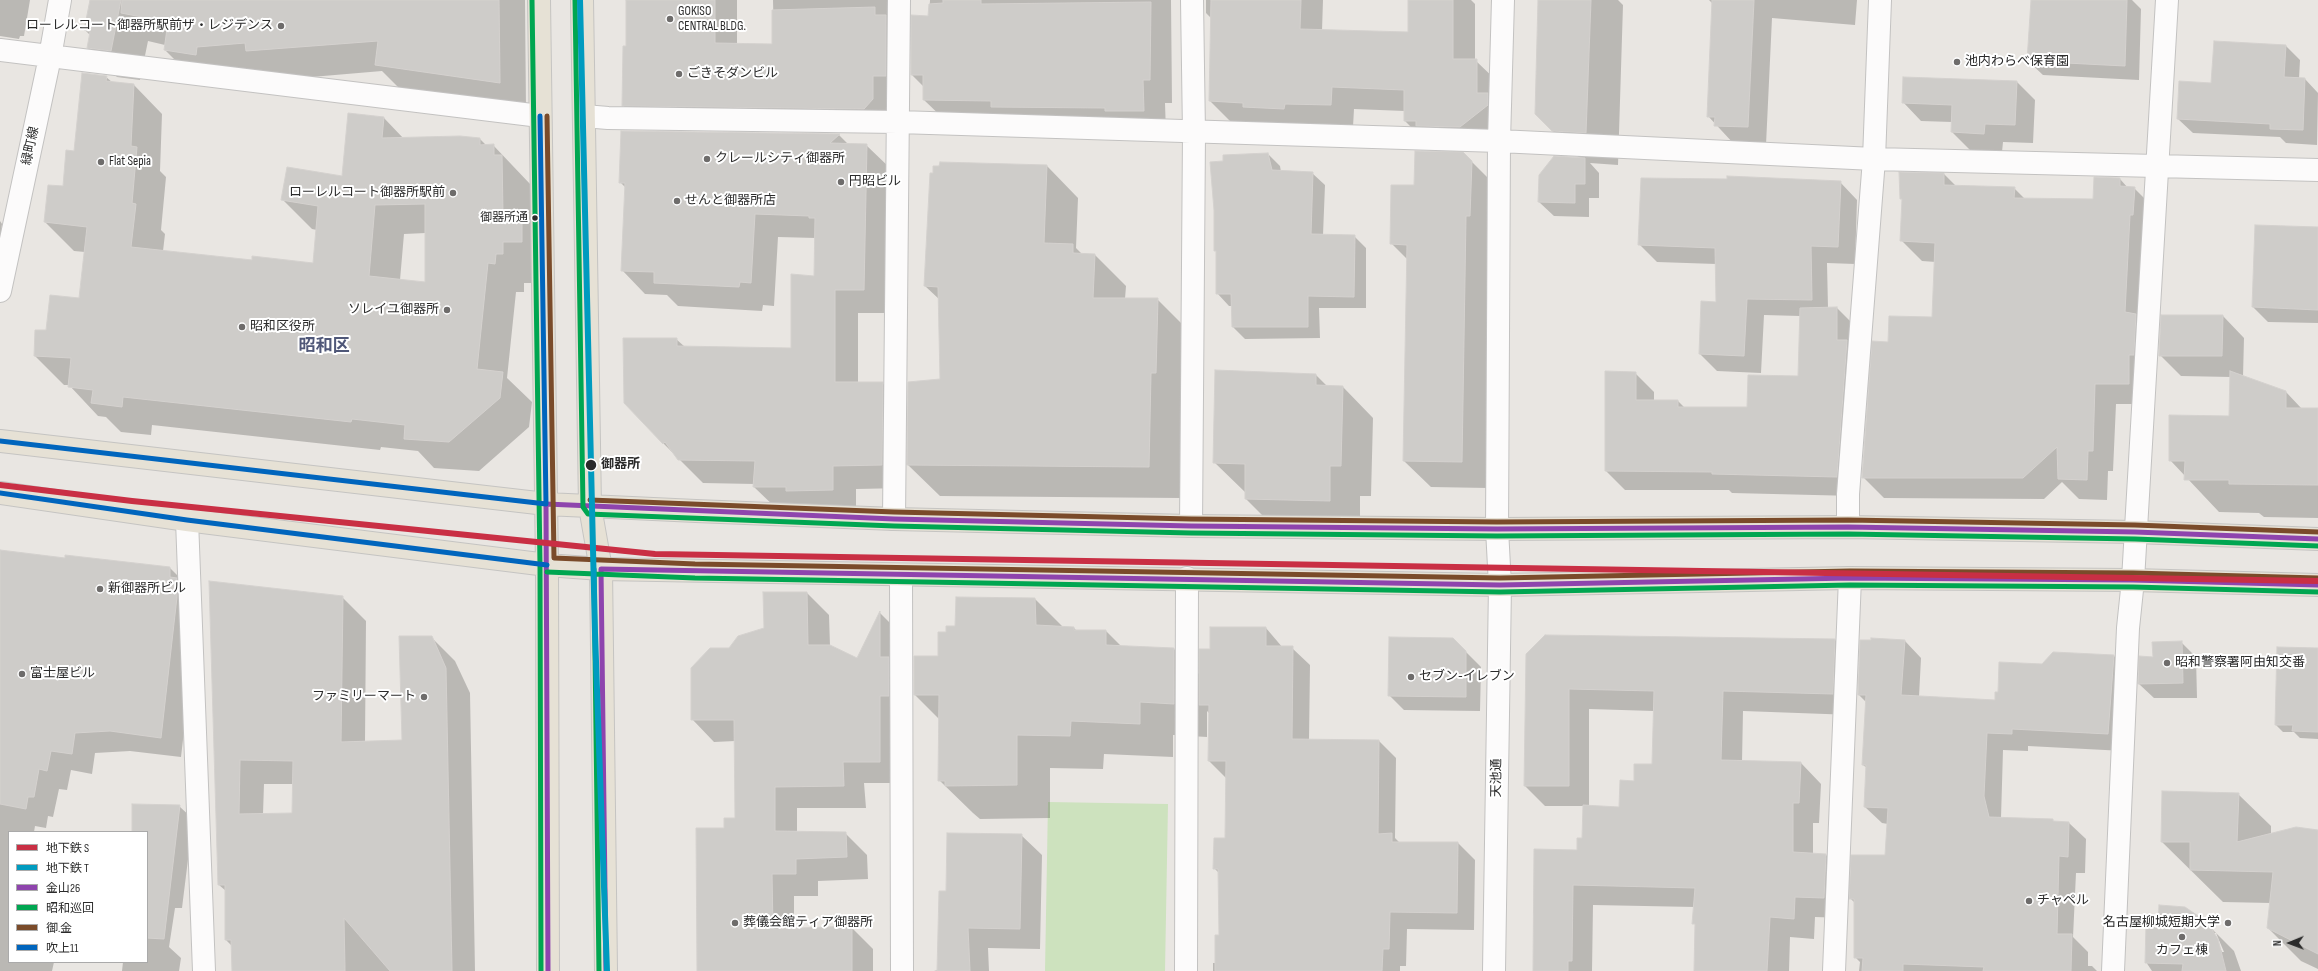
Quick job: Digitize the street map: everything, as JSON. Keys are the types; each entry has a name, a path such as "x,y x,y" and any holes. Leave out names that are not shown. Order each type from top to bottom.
{"main road":[{"path":"539,0 547,565 548,971"},
{"path":"582,0 590,506 600,569 606,971"},
{"path":"0,441 546,504 894,519 1191,526 1497,529 1848,527 2135,532 2318,539"},
{"path":"0,493 187,520 547,565 600,569 901,575 1187,578 1500,585 1850,578 2133,580 2318,585"}],"street":[{"name":"緑町線","path":"0,291 50,58 60,0"},
{"path":"894,519 899,0"},
{"path":"1191,526 1194,133 1192,0"},
{"name":"天池通","path":"1494,971 1500,585 1497,529 1499,142 1503,0"},
{"path":"1848,527 1848,494 1874,159 1880,0"},
{"path":"2113,971 2128,628 2133,580 2167,0"},
{"path":"0,50 50,58 540,116"},
{"path":"584,116 608,118 898,122 1499,142 1874,159 2318,170"},
{"path":"187,520 204,971"},
{"path":"901,575 902,971"},
{"path":"1186,971 1187,578"},
{"path":"1834,971 1850,578"}],"green space":[{"path":"1048,802 1168,804 1165,971 1045,971"}],"building":[{"path":"90,0 121,0 111,51 87,48 90,32 84,30"},
{"path":"122,0 499,0 500,83 375,65 378,41 246,51 245,43 197,47 196,55 164,50 168,22 121,13"},
{"path":"626,0 715,0 715,43 772,44 772,10 875,7 875,15 886,15 886,76 873,76 873,99 864,109 622,106 623,46 626,46"},
{"path":"943,0 981,0 981,4 1151,2 1150,80 1143,80 1144,111 1105,111 1105,108 991,107 991,101 923,100 923,75 911,75 911,15 928,16 929,4 943,3"},
{"path":"1211,0 1301,0 1300,29 1408,32 1408,0 1453,0 1453,59 1477,59 1477,93 1488,93 1488,105 1460,127 1416,126 1416,121 1404,121 1404,90 1332,87 1331,105 1285,104 1284,109 1243,107 1243,103 1209,101"},
{"path":"1538,0 1591,0 1586,133 1552,131 1535,114"},
{"path":"1712,0 1754,0 1748,127 1714,126 1715,117 1707,117"},
{"path":"2031,0 2127,0 2125,66 2027,61"},
{"path":"2214,41 2286,45 2284,77 2305,78 2303,130 2270,129 2270,124 2177,119 2179,81 2211,83"},
{"path":"82,73 107,76 106,81 134,84 131,146 137,147 132,203 136,204 131,247 252,260 252,256 313,263 318,206 281,200 287,167 342,176 348,113 384,117 382,138 460,136 480,138 480,145 494,144 494,155 502,155 503,214 522,214 522,242 503,242 503,254 496,254 495,264 488,263 477,369 503,372 500,398 449,442 404,439 405,425 352,419 351,422 123,397 122,407 91,403 93,390 68,387 71,358 34,356 35,330 46,330 50,295 79,298 87,227 44,222 48,185 63,186 66,150 74,151","holes":["425,204 425,282 369,276 375,205"]},
{"path":"1903,77 2017,81 2015,125 1985,124 1984,134 1951,132 1952,105 1902,103"},
{"path":"621,131 840,134 830,143 867,144 864,290 835,290 835,382 883,382 882,465 833,466 833,490 786,491 786,487 753,487 755,461 678,460 665,442 663,444 624,403 623,338 677,338 677,346 791,348 791,274 814,276 815,218 809,218 809,216 755,214 751,283 740,282 739,287 654,283 654,272 621,271 625,183 619,183"},
{"path":"1415,151 1463,152 1472,161 1470,216 1466,216 1462,462 1403,461 1407,245 1390,244 1391,185 1414,185"},
{"path":"1268,153 1272,170 1313,172 1311,234 1355,235 1354,297 1308,296 1308,327 1232,327 1231,294 1216,294 1216,251 1214,251 1214,210 1210,162 1223,161 1223,155"},
{"path":"1554,156 1585,158 1585,184 1575,184 1575,203 1538,202 1539,175"},
{"path":"940,162 1047,165 1044,243 1073,244 1073,253 1095,254 1093,298 1158,298 1156,373 1151,373 1149,467 907,465 908,382 940,379 938,287 924,286 930,173 933,173 933,166 939,166"},
{"path":"1899,172 1944,173 1944,185 2015,187 2014,198 2093,199 2094,177 2120,178 2120,186 2135,187 2133,215 2130,215 2125,312 2136,314 2134,355 2129,355 2129,384 2095,384 2093,451 2088,451 2087,480 2058,479 2057,447 2023,478 1862,478 1872,341 1888,342 1889,316 1932,317 1935,243 1900,241 1902,199 1900,199"},
{"path":"1727,176 1841,181 1838,247 1811,246 1812,300 1747,299 1744,356 1699,354 1701,301 1716,302 1715,248 1638,245 1641,178 1727,179"},
{"path":"2255,225 2318,227 2318,310 2252,307"},
{"path":"1837,307 1837,340 1847,340 1837,477 1712,474 1712,472 1605,471 1605,371 1636,372 1636,400 1678,400 1678,407 1747,407 1748,375 1798,376 1800,308"},
{"path":"2161,315 2223,315 2222,356 2159,356"},
{"path":"1215,370 1316,374 1316,385 1343,386 1341,466 1330,466 1330,501 1245,499 1245,464 1213,463"},
{"path":"2230,371 2286,391 2286,408 2318,408 2318,485 2229,484 2229,480 2184,480 2185,461 2169,461 2169,415 2229,416"},
{"path":"0,550 65,558 65,555 170,567 170,577 177,578 177,597 161,738 110,731 75,733 72,754 51,751 47,771 39,769 34,797 28,797 26,809 0,804"},
{"path":"209,581 343,596 341,742 402,740 399,636 432,636 446,668 452,971 390,971 344,918 345,971 232,971 231,940 225,940 225,885 218,885","holes":["240,760 293,761 292,813 239,814"]},
{"path":"763,592 807,592 808,645 830,645 857,658 880,611 880,657 889,657 889,696 880,696 880,762 843,762 844,786 775,787 775,831 846,832 847,857 796,859 796,874 772,874 773,929 852,926 852,971 697,971 696,828 724,828 724,818 735,818 734,720 691,720 691,668 710,648 729,648 738,636 764,628"},
{"path":"956,597 1035,598 1036,625 1074,627 1074,630 1106,630 1106,645 1174,648 1174,704 1140,702 1140,724 1071,721 1070,736 1017,735 1017,785 945,786 945,781 938,781 939,695 914,695 914,656 938,656 938,632 946,632 946,626 955,626"},
{"path":"1210,627 1266,627 1266,646 1293,646 1292,739 1379,740 1378,834 1392,833 1392,842 1458,842 1457,913 1390,912 1389,949 1383,949 1382,971 1215,971 1215,935 1219,935 1218,869 1213,869 1214,838 1225,838 1226,761 1208,761 1209,705 1199,705 1199,649 1210,649"},
{"path":"1545,635 1835,639 1833,694 1723,691 1721,760 1801,762 1799,803 1793,803 1793,852 1826,854 1824,898 1795,897 1794,919 1770,917 1767,971 1694,971 1695,924 1692,924 1695,888 1573,885 1572,961 1568,961 1568,971 1533,971 1534,849 1577,850 1577,838 1582,838 1583,805 1619,807 1620,780 1634,781 1634,764 1652,764 1654,691 1569,689 1569,786 1524,786 1526,654"},
{"path":"1389,637 1453,638 1466,651 1466,697 1388,696"},
{"path":"1871,638 1905,640 1901,695 1995,700 1995,692 1998,692 1999,662 2042,664 2053,652 2114,655 2108,734 2012,729 2012,734 1987,733 1984,796 1989,817 2053,819 2053,821 2069,822 2068,857 2059,856 2057,934 2072,934 2071,971 1983,971 1984,967 1903,964 1903,971 1862,971 1863,958 1854,958 1854,899 1849,899 1851,855 1885,855 1888,808 1864,807 1866,765 1862,765 1866,695 1858,695 1860,640 1871,640"},
{"name":"昭和警察署阿由知交番","path":"2182,641 2183,683 2138,684 2139,656 2153,657 2152,642"},
{"path":"2277,647 2318,648 2318,732 2292,731 2293,725 2275,725"},
{"path":"2162,791 2239,793 2237,842 2296,827 2318,830 2318,954 2267,928 2273,872 2190,870 2190,842 2161,842"},
{"path":"132,804 180,805 164,939 148,938 148,831 132,831"},
{"path":"947,833 1022,834 1020,929 968,928 970,971 937,971 939,891 946,891"},
{"name":"カフェ棟","path":"2159,905 2185,907 2207,922 2218,939 2226,971 2182,971 2183,964 2145,963 2146,925 2158,926"}],"metro line":[{"name":"T","path":"580,0 595,633 607,971"},
{"name":"S","path":"0,485 132,501 655,554 2318,581"}],"transit line":[{"name":"昭和巡回","path":"532,0 540,565 541,971"},
{"name":"昭和巡回","path":"575,0 583,507 588,514 894,526 1191,533 1497,536 1848,534 2135,539 2318,546"},
{"name":"吹上11","path":"0,441 546,504 540,116"},
{"name":"御.金","path":"547,116 554,558 695,564 1500,578 1850,571 2133,573 2318,578"},
{"name":"吹上11","path":"0,493 187,520 547,565"},
{"name":"御.金","path":"590,500 894,512 1191,519 1497,522 1848,520 2135,525 2318,532"},
{"name":"金山26","path":"548,971 546,504 894,519 1191,526 1497,529 1848,527 2135,532 2318,539"},
{"name":"昭和巡回","path":"594,569 599,971"},
{"name":"金山26","path":"606,971 601,569 1500,585 1850,578 2133,580 2318,585"},
{"name":"昭和巡回","path":"547,572 695,578 1500,592 1850,585 2133,587 2318,592"}],"place":[{"name":"GOKISO CENTRAL BLDG.","path":"670,19"},
{"name":"ローレルコート御器所駅前ザ・レジデンス","path":"281,26"},
{"name":"池内わらべ保育園","path":"1957,62"},
{"name":"ごきそダンビル","path":"679,74"},
{"name":"クレールシティ御器所","path":"707,159"},
{"name":"Flat Sepia","path":"101,162"},
{"name":"円昭ビル","path":"841,182"},
{"name":"ローレルコート御器所駅前","path":"453,193"},
{"name":"せんと御器所店","path":"677,201"},
{"name":"御器所通","path":"535,218"},
{"name":"ソレイユ御器所","path":"447,310"},
{"name":"昭和区役所","path":"242,327"},
{"name":"御器所","path":"591,465"},
{"name":"新御器所ビル","path":"100,589"},
{"name":"昭和警察署阿由知交番","path":"2167,663"},
{"name":"富士屋ビル","path":"22,674"},
{"name":"セブン-イレブン","path":"1411,677"},
{"name":"ファミリーマート","path":"424,697"},
{"name":"チャペル","path":"2029,901"},
{"name":"葬儀会館ティア御器所","path":"735,923"},
{"name":"名古屋柳城短期大学","path":"2228,923"},
{"name":"カフェ棟","path":"2182,937"}],"district":[{"name":"昭和区","path":"324,347"}]}
